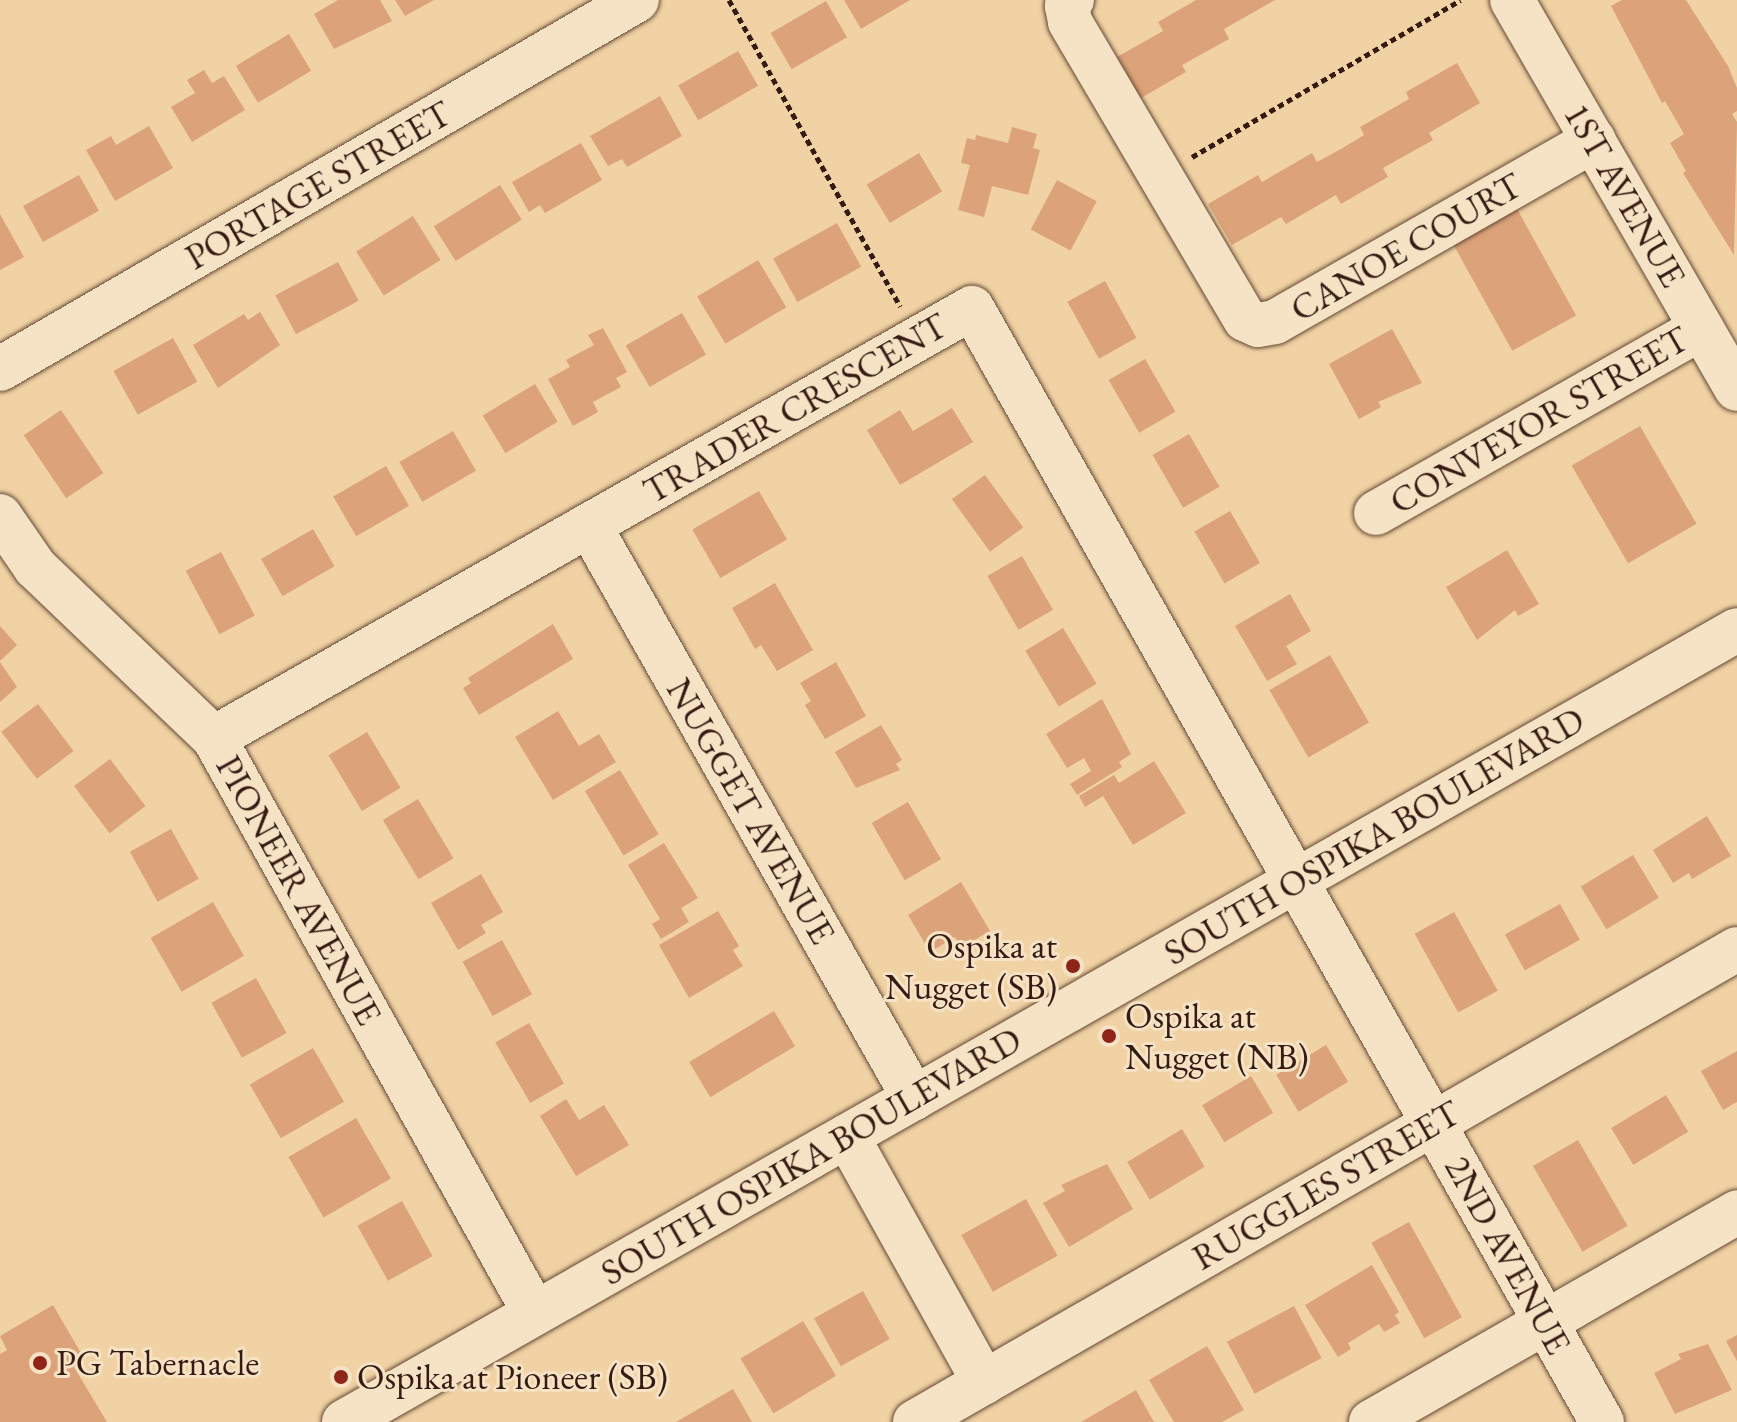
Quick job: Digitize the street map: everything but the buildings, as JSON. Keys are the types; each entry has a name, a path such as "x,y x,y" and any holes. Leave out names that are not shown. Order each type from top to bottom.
{"street":[{"name":"PORTAGE STREET","path":"0,369 637,0"},
{"name":"CANOE COURT","path":"1072,0 1067,6 1070,22 1245,319 1258,325 1275,322 1594,140"},
{"name":"1ST AVENUE","path":"1512,0 1737,389"},
{"name":"TRADER CRESCENT","path":"214,738 972,308 1292,882"},
{"name":"CONVEYOR STREET","path":"1376,513 1701,328"},
{"name":"PIONEER AVENUE","path":"0,516 35,567 214,738 534,1312"},
{"name":"NUGGET AVENUE","path":"589,525 914,1098"},
{"name":"SOUTH OSPIKA BOULEVARD","path":"344,1422 1737,630"},
{"name":"2ND AVENUE","path":"1292,882 1602,1422"},
{"name":"RUGGLES STREET","path":"915,1422 1737,949"},
{"path":"847,1136 984,1382"},
{"path":"1371,1422 1737,1212"}],"path":[{"path":"729,0 917,338"},
{"path":"1160,175 1461,0"}],"place":[{"name":"Ospika at Nugget (SB)","path":"1073,966"},
{"name":"Ospika at Nugget (NB)","path":"1109,1036"},
{"name":"PG Tabernacle","path":"40,1363"},
{"name":"Ospika at Pioneer (SB)","path":"341,1377"}]}
